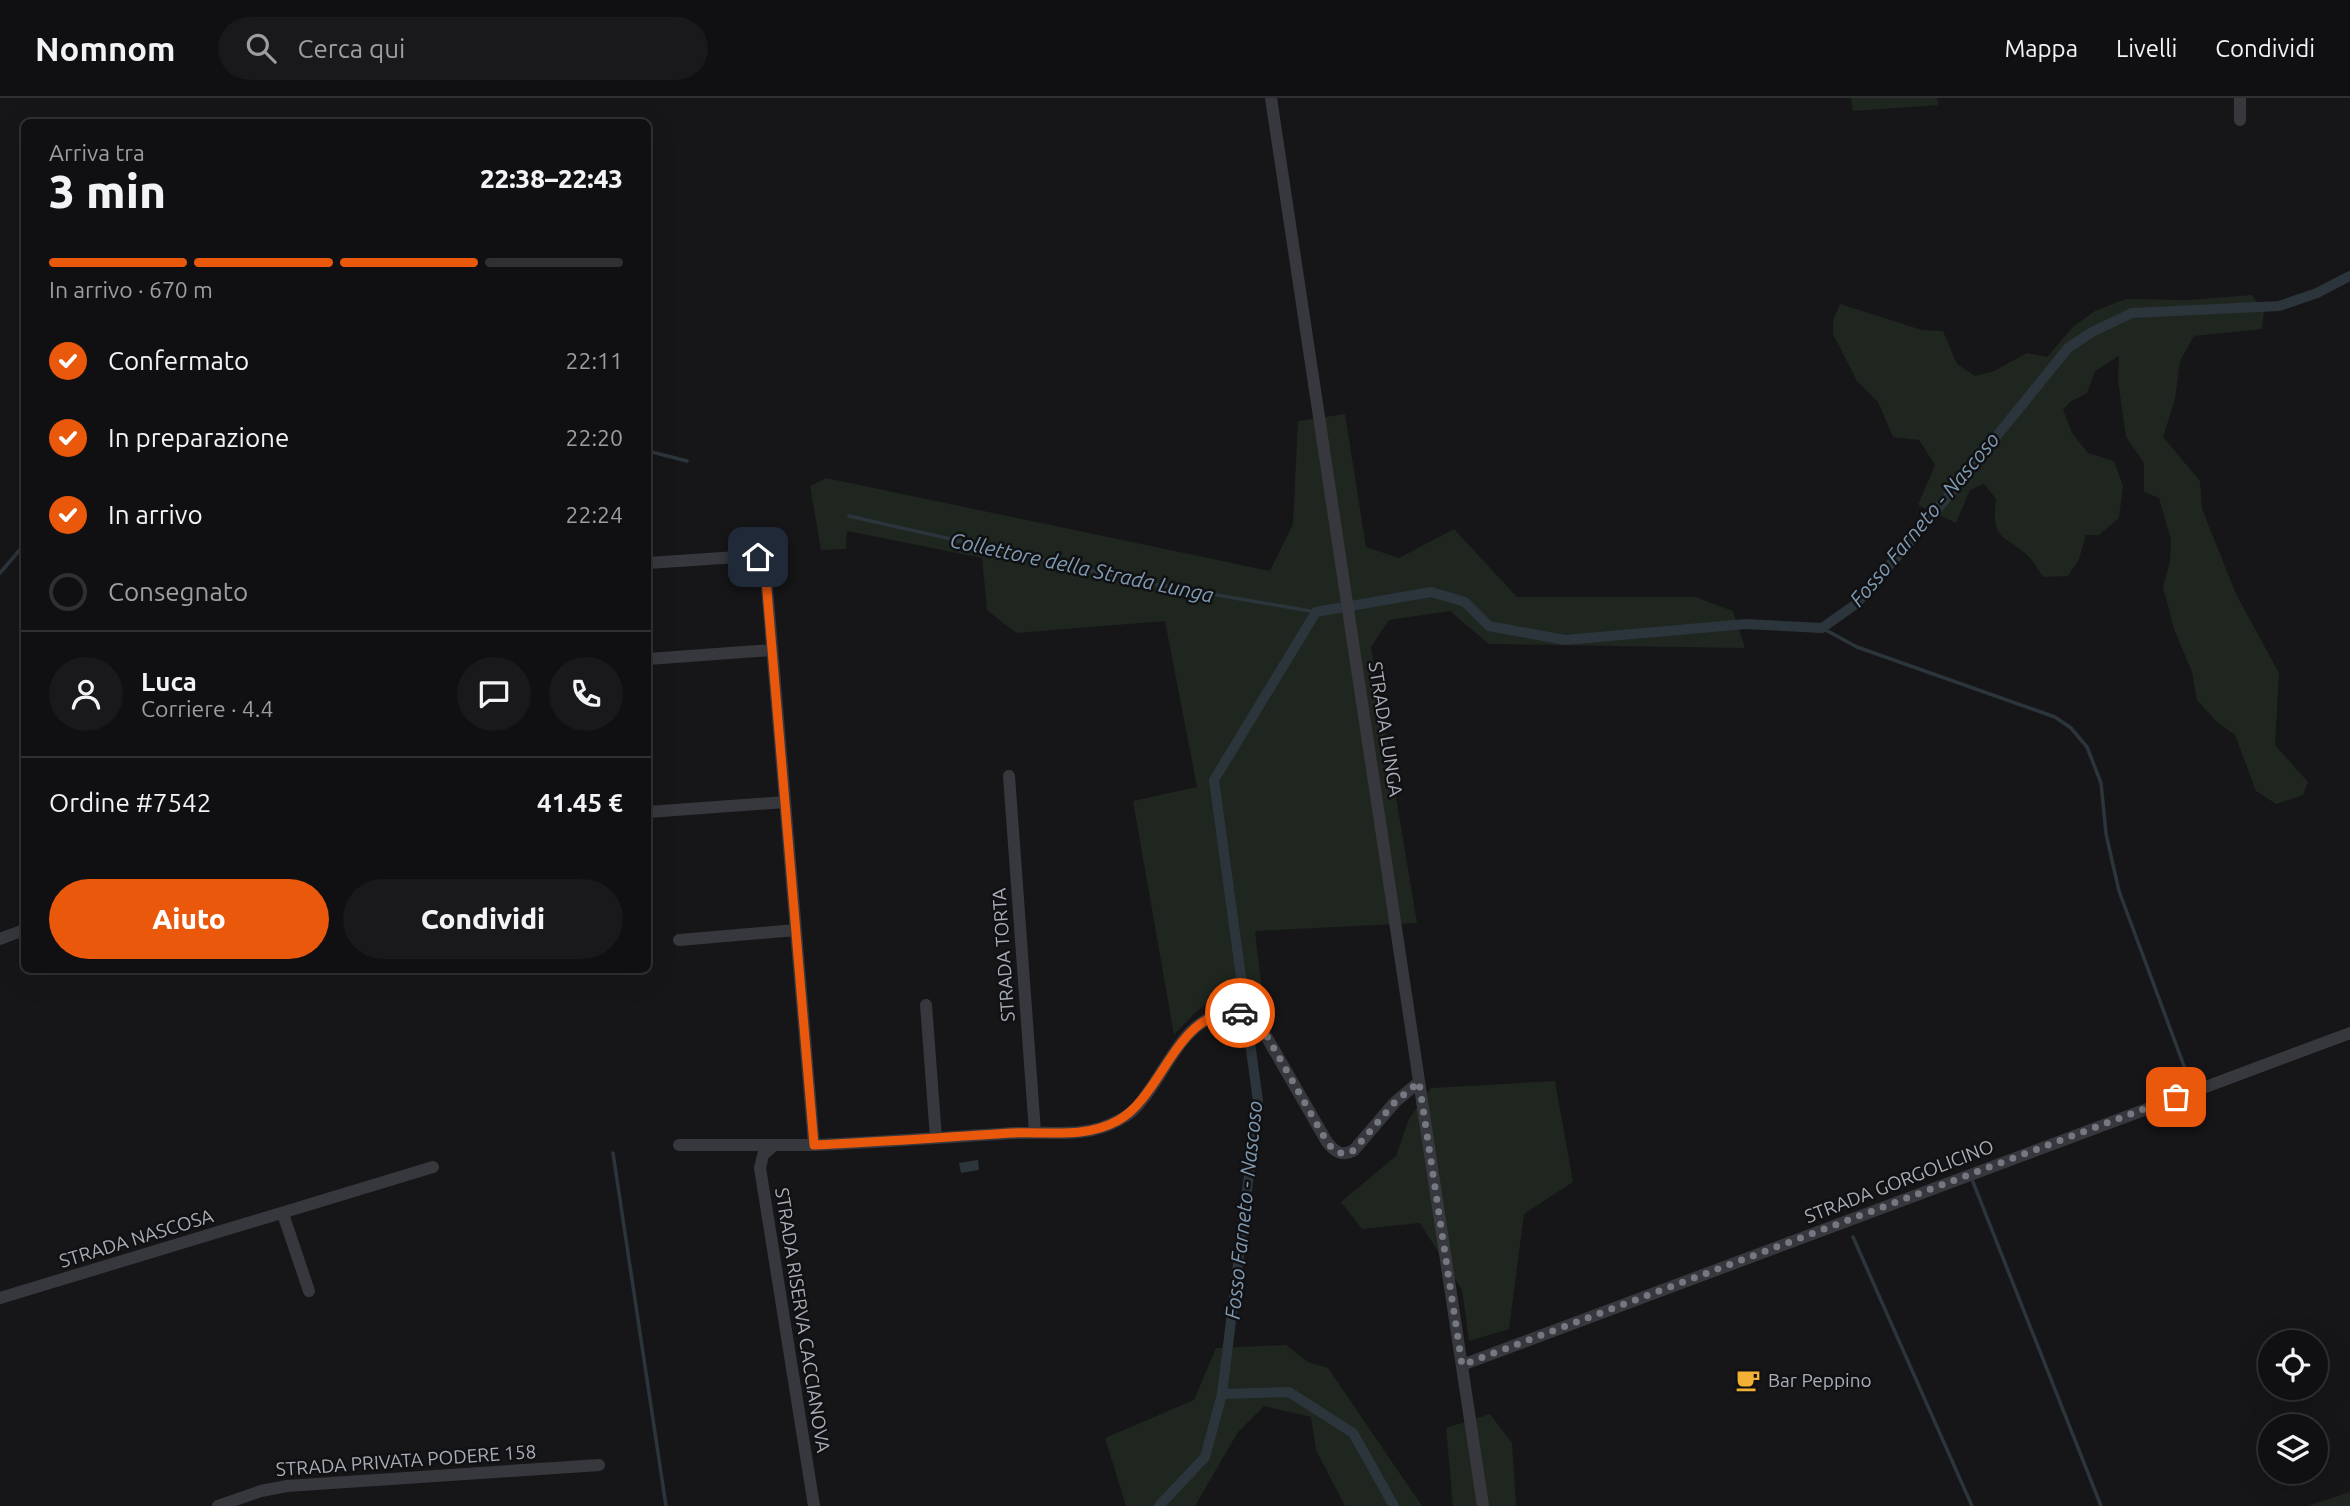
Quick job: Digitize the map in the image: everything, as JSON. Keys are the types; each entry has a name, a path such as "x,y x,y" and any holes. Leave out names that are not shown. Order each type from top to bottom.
{"street":[{"name":"STRADA LUNGA","path":"1271,98 1483,1506"},
{"path":"2240,98 2240,120"},
{"path":"651,563 752,556 761,558 765,567 814,1145"},
{"path":"651,659 772,650"},
{"name":"STRADA TORTA","path":"1009,776 1035,1132"},
{"path":"651,812 785,802"},
{"path":"678,940 796,930"},
{"path":"0,939 21,931"},
{"path":"926,1005 936,1138"},
{"path":"678,1145 814,1145 1035,1132 1086,1132 1118,1121 1142,1102 1176,1049 1194,1030 1215,1016 1235,1012 1254,1019 1270,1040 1327,1142 1337,1152 1345,1154 1354,1150 1395,1102 1419,1082"},
{"name":"STRADA GORGOLICINO","path":"1462,1365 2350,1033"},
{"name":"STRADA RISERVA CACCIANOVA","path":"774,1145 763,1155 760,1162 761,1174 814,1506"},
{"name":"STRADA NASCOSA","path":"0,1298 433,1167"},
{"path":"284,1214 309,1291"},
{"name":"STRADA PRIVATA PODERE 158","path":"218,1506 261,1491 287,1486 599,1465"}],"shaded area":[{"path":"1851,98 1937,98 1938,105 1853,111"},
{"path":"2252,295 2264,312 2262,329 2194,336 2180,361 2175,399 2163,437 2200,481 2202,509 2236,594 2279,673 2275,745 2308,782 2303,795 2276,804 2256,791 2235,735 2216,721 2197,700 2192,672 2174,629 2163,587 2170,561 2171,540 2159,498 2144,492 2144,463 2126,437 2118,381 2119,356 2095,371 2087,393 2070,402 2063,410 2072,433 2088,453 2114,461 2123,486 2119,518 2099,535 2086,535 2079,559 2068,576 2043,577 2030,558 1998,531 1996,499 1984,484 1970,490 1956,523 1918,505 1935,465 1919,440 1893,437 1878,402 1857,381 1833,334 1833,320 1840,304 1922,330 1943,331 1957,364 1975,376 1994,371 2027,353 2047,357 2074,326 2095,311 2126,299 2190,300"},
{"path":"1345,414 1366,547 1399,558 1454,529 1517,597 1695,597 1733,611 1745,648 1489,644 1450,611 1389,620 1371,647 1417,923 1255,931 1263,999 1258,1010 1239,998 1220,998 1203,1007 1174,1035 1133,801 1197,787 1165,621 1016,633 987,610 982,558 847,531 846,549 821,550 810,486 826,478 1270,571 1293,524 1298,421"},
{"path":"1555,1081 1573,1182 1524,1214 1509,1329 1469,1341 1462,1290 1420,1223 1362,1229 1341,1202 1396,1156 1409,1119 1431,1088"},
{"path":"978,1160 979,1170 961,1173 959,1163"},
{"path":"1286,1345 1308,1362 1328,1368 1422,1506 1345,1506 1316,1450 1311,1417 1264,1406 1238,1432 1195,1506 1126,1506 1105,1438 1194,1400 1216,1348"},
{"path":"1490,1414 1512,1443 1516,1506 1453,1506 1446,1428"},
{"path":"2350,1492 2350,1506 2307,1506"}],"waterway":[{"name":"Fosso Farneto - Nascoso","path":"1222,1394 1258,1101 1214,780 1316,612 1431,592 1465,602 1489,626 1565,640 1746,624 1822,628 1856,604 1931,517 2068,348 2092,332 2132,313 2279,306 2317,293 2350,276"},
{"name":"Collettore della Strada Lunga","path":"651,452 687,461"},
{"name":"Collettore della Strada Lunga","path":"849,516 1136,581 1316,612"},
{"name":"Collettore della Strada Lunga","path":"0,573 21,548"},
{"path":"1822,628 1857,647 2055,717 2071,728 2087,747 2101,783 2106,834 2119,891 2190,1082"},
{"path":"613,1153 666,1506"},
{"path":"1973,1182 2101,1506"},
{"path":"1853,1237 1972,1506"},
{"path":"1159,1506 1205,1457 1222,1394 1289,1392 1353,1433 1394,1506"}],"way so far":[{"path":"1240,1013 1254,1019 1263,1029 1327,1142 1337,1152 1345,1154 1354,1150 1395,1102 1419,1082 1462,1365 2176,1097"}],"place":[{"name":"Bar Peppino","path":"1748,1380"}],"route":[{"path":"758,557 765,567 814,1145 1035,1132 1072,1134 1093,1130 1118,1121 1137,1107 1180,1044 1200,1024 1218,1015 1240,1013"}]}
